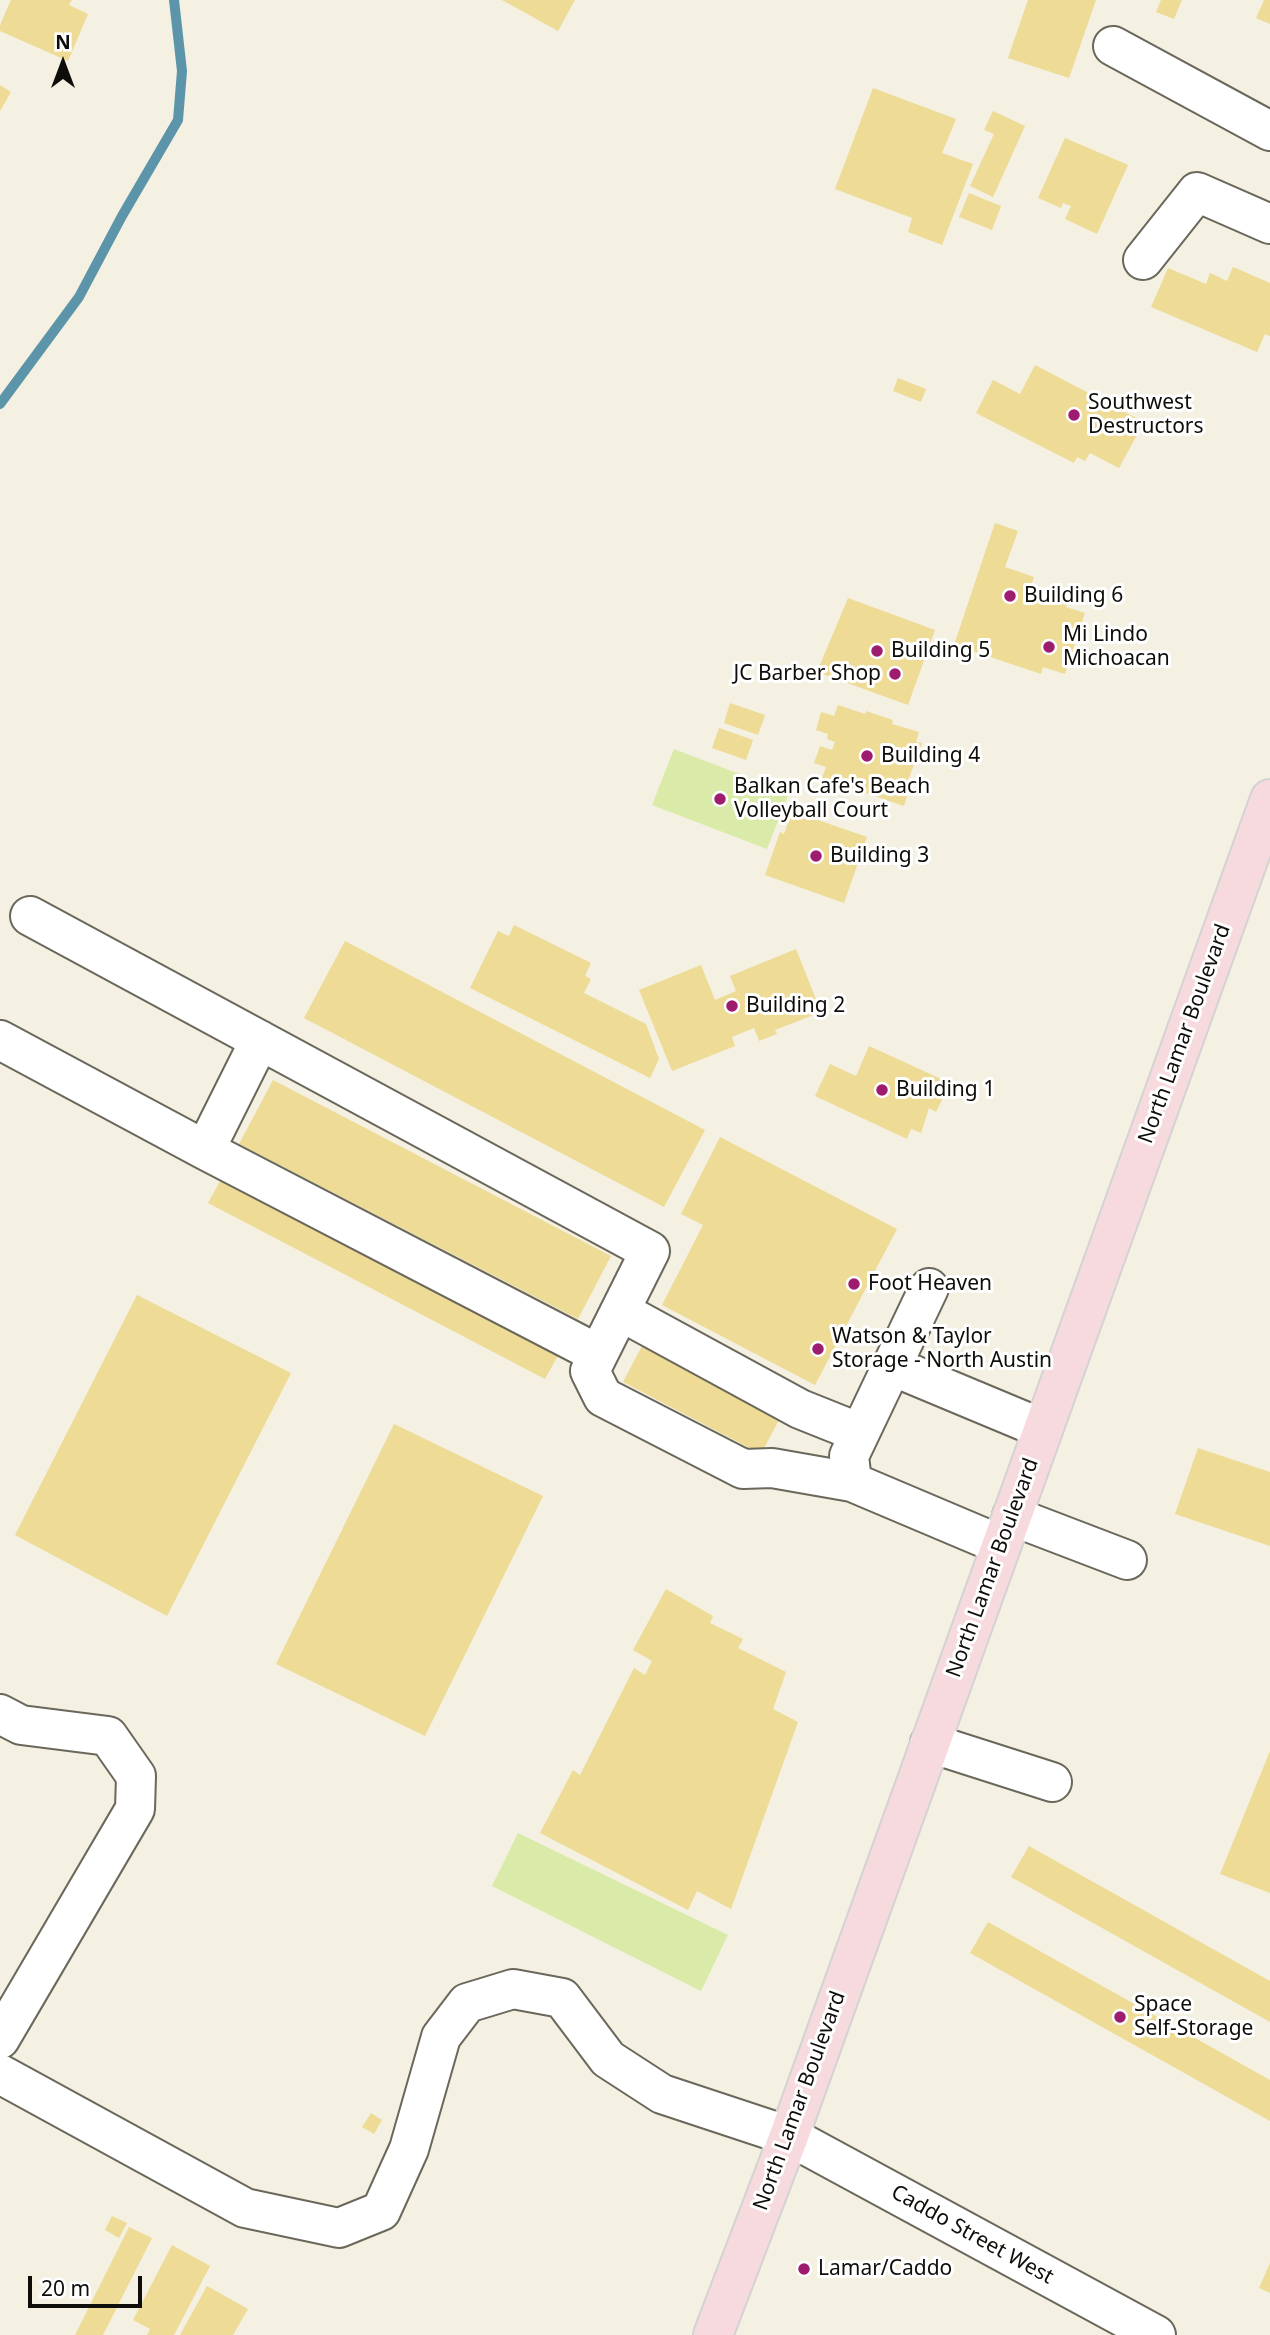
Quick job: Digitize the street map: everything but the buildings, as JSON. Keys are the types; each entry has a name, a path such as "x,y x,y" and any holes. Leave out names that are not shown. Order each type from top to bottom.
{"main road":[{"name":"North Lamar Boulevard","path":"713,2335 789,2136 1270,799"}],"street":[{"path":"1113,46 1270,131"},
{"path":"1143,260 1197,192 1270,224"},
{"path":"30,916 650,1251 590,1371 603,1397 743,1469 772,1468 852,1482 1007,1531 1127,1560"},
{"path":"0,1041 598,1354"},
{"path":"205,1150 260,1041"},
{"path":"852,1482 849,1456 929,1288"},
{"path":"620,1311 800,1409 860,1433"},
{"path":"892,1366 1043,1429"},
{"path":"0,1714 21,1725 108,1736 136,1776 135,1809 0,2039"},
{"path":"930,1743 1052,1782"},
{"name":"Caddo Street West","path":"0,2074 245,2208 339,2228 381,2211 409,2149 441,2037 467,2003 513,1989 562,1998 608,2059 662,2094 789,2136 1156,2335"}],"green space":[{"name":"Balkan Cafe's Beach Volleyball Court","path":"674,749 789,793 767,849 652,805"},
{"path":"518,1833 728,1935 701,1991 492,1886"}],"waterway":[{"path":"0,404 79,297 178,120 182,71 174,0"}],"place":[{"name":"Southwest Destructors","path":"1074,415"},
{"name":"Building 6","path":"1010,596"},
{"name":"Mi Lindo Michoacan","path":"1049,647"},
{"name":"Building 5","path":"877,651"},
{"name":"JC Barber Shop","path":"895,674"},
{"name":"Building 4","path":"867,756"},
{"name":"Balkan Cafe's Beach Volleyball Court","path":"720,799"},
{"name":"Building 3","path":"816,856"},
{"name":"Building 2","path":"732,1006"},
{"name":"Building 1","path":"882,1090"},
{"name":"Foot Heaven","path":"854,1284"},
{"name":"Watson & Taylor Storage - North Austin","path":"818,1349"},
{"name":"Space Self-Storage","path":"1120,2017"},
{"name":"Lamar/Caddo","path":"804,2269"}]}
